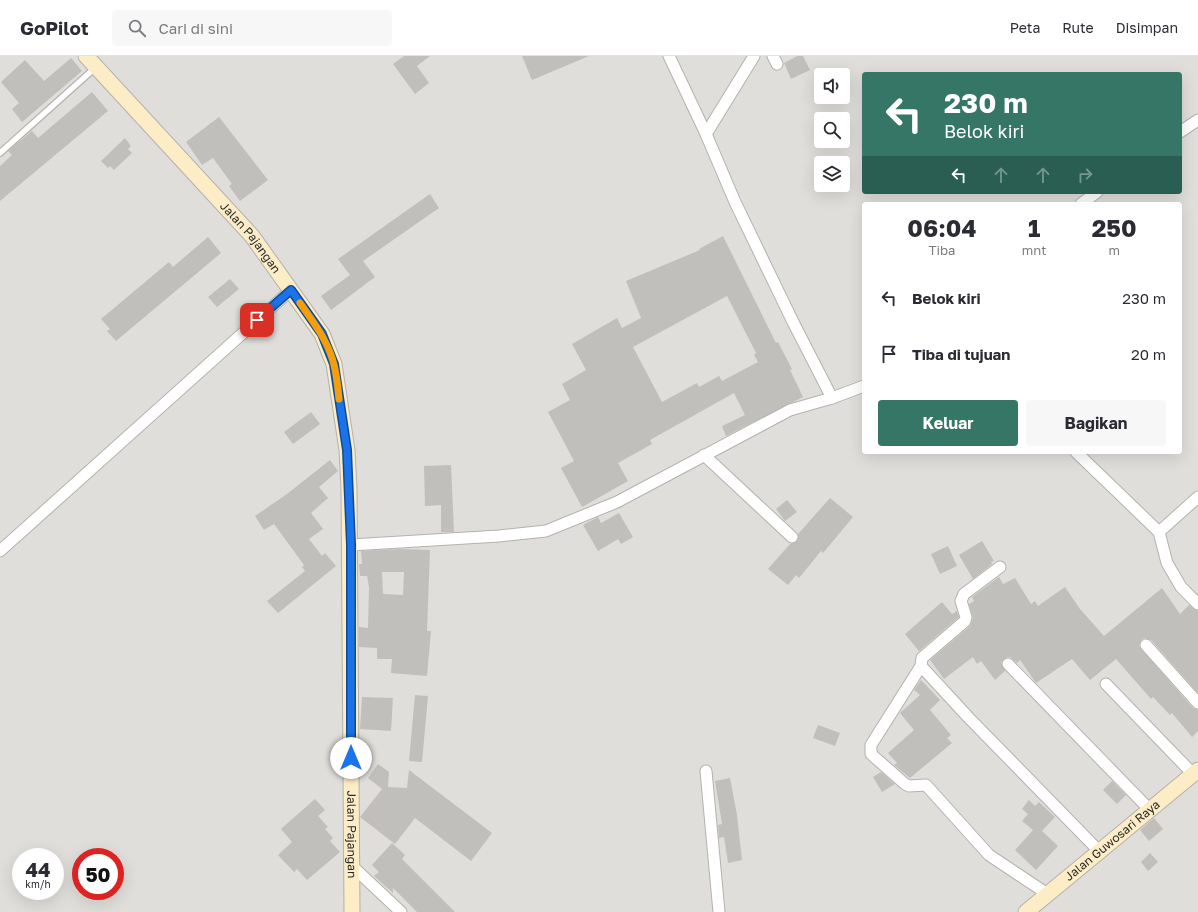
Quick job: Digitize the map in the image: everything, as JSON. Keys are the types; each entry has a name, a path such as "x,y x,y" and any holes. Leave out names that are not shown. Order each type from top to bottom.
{"main road":[{"name":"Jalan Pajangan","path":"91,61 252,236 322,334 334,364 347,450 351,545 352,912"},
{"name":"Jalan Guwosari Raya","path":"1026,912 1049,895 1196,772"}],"street":[{"path":"669,56 706,134 735,202 793,322 832,398"},
{"path":"706,134 754,56"},
{"path":"1182,131 1198,120"},
{"path":"1084,202 1094,194"},
{"path":"0,551 291,290"},
{"path":"351,545 499,536 546,531 617,502 790,410 832,398 862,387"},
{"path":"1078,454 1159,532 1166,563 1181,587 1198,604"},
{"path":"704,455 792,537"},
{"path":"1159,532 1198,497"},
{"path":"1000,567 964,594 961,601 966,617 965,621 922,658 921,666 871,745 871,754 904,784 909,786 926,785 989,855 1049,895"},
{"path":"1146,645 1198,703"},
{"path":"1008,664 1150,810"},
{"path":"921,666 968,717 1100,851"},
{"path":"1106,684 1196,772"},
{"path":"706,771 719,912"},
{"path":"351,865 401,912"}],"lane":[{"path":"0,153 91,61"}],"building":[{"path":"404,56 430,56 417,66 429,83 415,94 393,64"},
{"path":"522,56 589,56 532,80"},
{"path":"797,56 803,56 810,70 791,79 784,63"},
{"path":"71,58 82,71 22,122 12,109 19,103 1,82 25,60 44,81"},
{"path":"92,92 108,111 0,201 0,166 12,155 8,151 32,131 38,138"},
{"path":"219,117 268,180 240,201 229,186 232,184 213,158 202,165 186,142"},
{"path":"125,138 131,146 128,149 132,153 114,170 110,166 108,168 101,161"},
{"path":"430,194 439,208 363,261 375,277 331,310 321,296 350,275 338,259"},
{"path":"723,236 776,343 778,342 792,369 790,370 803,397 726,436 722,426 745,415 734,393 650,440 652,444 618,463 628,481 582,507 561,468 574,461 548,412 570,400 562,384 586,370 572,344 617,318 622,328 641,318 626,281 700,250 699,249","holes":["727,296 756,353 754,355 758,362 722,381 719,376 699,387 697,383 662,402 633,347"]},
{"path":"208,237 221,253 116,341 107,331 110,329 101,319 169,262 173,267"},
{"path":"230,279 239,289 217,307 208,297"},
{"path":"311,412 320,424 293,444 284,432"},
{"path":"330,460 338,471 319,487 328,498 311,513 323,529 309,539 322,556 325,553 336,566 278,613 267,601 305,571 302,567 304,565 274,524 264,530 255,516 287,494"},
{"path":"451,465 454,532 441,532 441,505 425,506 424,466"},
{"path":"830,498 853,517 823,553 821,551 799,578 796,575 788,585 768,569 790,544 797,541 798,534"},
{"path":"787,500 797,512 785,521 776,509"},
{"path":"619,513 633,537 621,544 618,539 598,551 583,525 598,517 601,523"},
{"path":"982,541 994,561 973,579 959,555"},
{"path":"948,546 957,566 940,574 931,554"},
{"path":"400,549 430,550 427,631 431,631 427,676 391,673 392,659 377,659 377,648 359,647 359,627 368,628 369,587 367,576 360,576 359,564 362,564 361,551","holes":["382,572 404,572 403,595 383,594"]},
{"path":"999,577 1003,584 1015,578 1031,604 1035,601 1038,606 1065,587 1080,609 1104,636 1162,588 1180,614 1189,605 1198,611 1198,693 1151,640 1144,638 1141,640 1139,646 1193,708 1198,710 1198,731 1192,737 1172,713 1170,715 1153,697 1151,699 1116,659 1090,680 1072,659 1036,683 1020,660 1017,663 1010,657 1007,657 1001,662 1005,671 995,680 981,661 977,664 973,657 944,679 930,660 970,626 973,618 969,604 974,601 972,597"},
{"path":"942,602 952,614 957,611 959,617 919,651 905,634"},
{"path":"921,680 940,700 930,710 951,735 947,738 952,743 910,778 894,765 897,763 888,753 914,730 900,713 920,695 914,690"},
{"path":"415,695 428,696 422,762 409,761"},
{"path":"362,697 393,698 391,731 360,729"},
{"path":"818,725 840,733 835,746 813,738"},
{"path":"378,764 389,772 388,787 407,788 409,770 492,833 471,861 415,818 395,844 360,817 382,789 368,778"},
{"path":"881,772 895,784 882,792 873,777"},
{"path":"730,778 737,815 742,860 728,863 724,837 719,838 718,825 722,824 715,781"},
{"path":"1112,781 1126,795 1117,804 1103,790"},
{"path":"315,799 325,810 318,816 328,827 325,829 333,838 330,841 340,852 307,880 297,869 294,872 278,855 292,842 281,829"},
{"path":"1029,800 1035,806 1039,802 1055,817 1042,831 1058,846 1036,870 1015,850 1033,830 1022,821 1028,814 1022,809"},
{"path":"1154,818 1163,829 1149,841 1140,830"},
{"path":"392,843 405,855 402,859 455,912 417,912 393,888 393,893 374,876 379,872 372,865"},
{"path":"1150,853 1158,862 1148,871 1141,862"}],"slow traffic":[{"path":"300,303 322,334 334,364 339,399"}],"route":[{"path":"257,320 291,290 322,334 334,364 347,450 351,545 351,758"}]}
